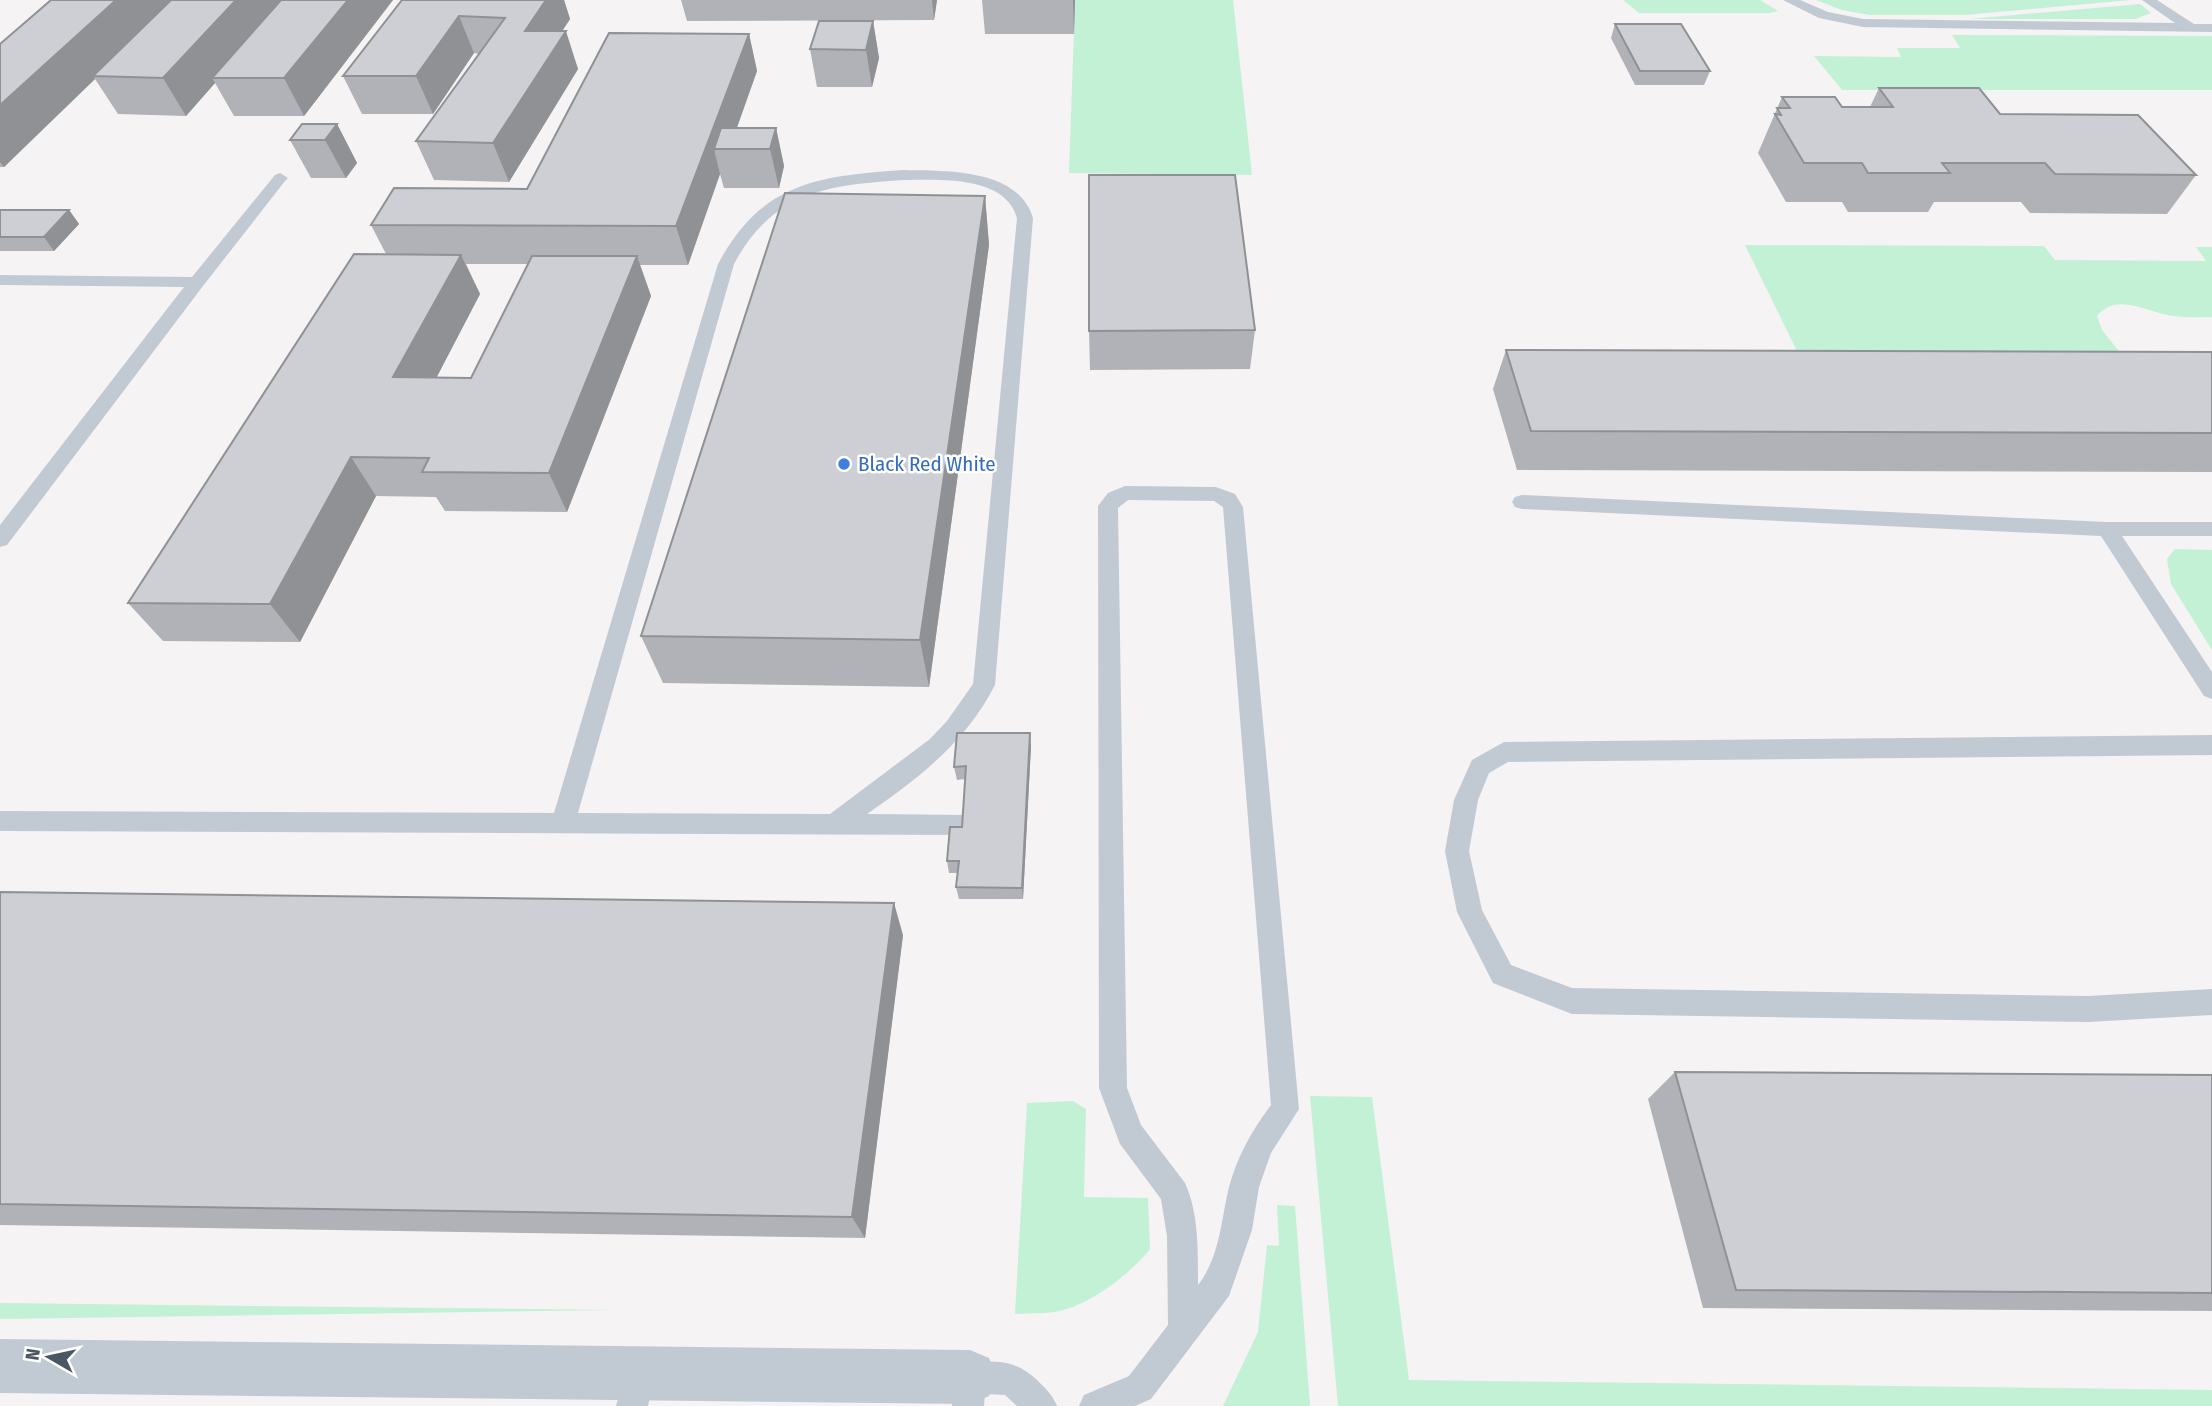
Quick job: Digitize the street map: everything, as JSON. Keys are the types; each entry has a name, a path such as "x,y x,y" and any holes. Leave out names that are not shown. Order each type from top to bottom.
{"street":[{"path":"0,1366 635,1390 969,1392"}],"lane":[{"path":"1789,0 1824,15 1863,23 2212,28"},
{"path":"2148,0 2191,27"},
{"path":"563,823 726,264 737,241 764,212 788,196 811,187 849,178 875,175 948,177 995,186 1015,197 1025,218 984,685 971,711 930,753 835,824"},
{"path":"0,540 280,178"},
{"path":"0,280 197,282"},
{"path":"1095,1406 1140,1388 1218,1284 1237,1230 1244,1187 1260,1144 1285,1109 1233,507 1228,499 1216,494 1125,493 1115,498 1108,506 1113,1088 1130,1134 1175,1193 1182,1236 1184,1329"},
{"path":"1522,502 2107,529 2212,529"},
{"path":"2107,529 2212,690"},
{"path":"2212,745 1504,751 1480,767 1466,800 1457,851 1470,912 1502,974 1572,1001 2088,1009 2212,1002"},
{"path":"0,821 968,825"},
{"path":"969,1392 1012,1379 1041,1406"}],"green space":[{"path":"1075,0 1233,0 1252,175 1069,173"},
{"path":"1623,0 1760,0 1778,11 1639,13"},
{"path":"1816,0 2131,0 1964,15 1870,15 1842,10"},
{"path":"2140,4 2151,13 2135,19 1970,19"},
{"path":"1952,35 2212,36 2212,90 1842,90 1814,56 1901,57 1897,48 1960,48"},
{"path":"1745,245 2044,246 2055,260 2206,261 2196,247 2212,247 2212,317 2174,316 2123,304 2114,305 2097,316 2102,330 2122,355 1798,353"},
{"path":"2175,549 2212,550 2212,650 2171,584 2167,559"},
{"path":"1310,1096 1372,1097 1409,1380 2212,1390 2212,1406 1338,1406"},
{"path":"1073,1101 1086,1109 1084,1197 1148,1198 1150,1249 1119,1279 1080,1304 1054,1312 1015,1314 1027,1103"},
{"path":"1277,1205 1295,1206 1310,1406 1223,1406 1258,1332 1267,1245 1279,1246"},
{"path":"0,1303 614,1310 0,1319"}],"building":[{"path":"51,0 116,0 0,105 0,44"},
{"path":"171,0 236,0 163,78 93,76"},
{"path":"281,0 348,0 284,78 212,78"},
{"path":"402,0 546,0 525,31 566,31 493,143 416,141 505,18 459,16 416,76 343,76"},
{"path":"819,21 873,21 866,50 810,49"},
{"path":"1615,24 1681,24 1710,71 1640,71"},
{"path":"609,33 749,34 676,226 371,225 394,188 527,189"},
{"path":"1879,88 1979,88 2000,114 2138,115 2196,175 2055,174 2045,163 1942,163 1950,173 1868,173 1862,163 1804,163 1775,114 1781,115 1777,108 1790,108 1782,97 1835,97 1842,107 1893,107"},
{"path":"302,124 337,124 325,140 290,140"},
{"path":"721,128 776,128 770,149 714,149"},
{"path":"1089,175 1235,175 1255,330 1089,331"},
{"name":"Black Red White","path":"785,193 985,196 920,640 641,636"},
{"path":"0,210 69,210 44,237 0,237"},
{"path":"354,254 461,255 393,377 471,378 532,256 637,256 549,473 422,472 429,458 351,457 270,604 128,603"},
{"path":"1506,350 2212,352 2212,433 1531,431"},
{"path":"957,733 1030,733 1022,888 956,887 959,861 947,861 950,827 962,827 966,766 954,767"},
{"path":"0,892 894,903 852,1217 0,1204"},
{"path":"1675,1072 2212,1075 2212,1293 1736,1290"}],"place":[{"name":"Black Red White","path":"844,464"}]}
